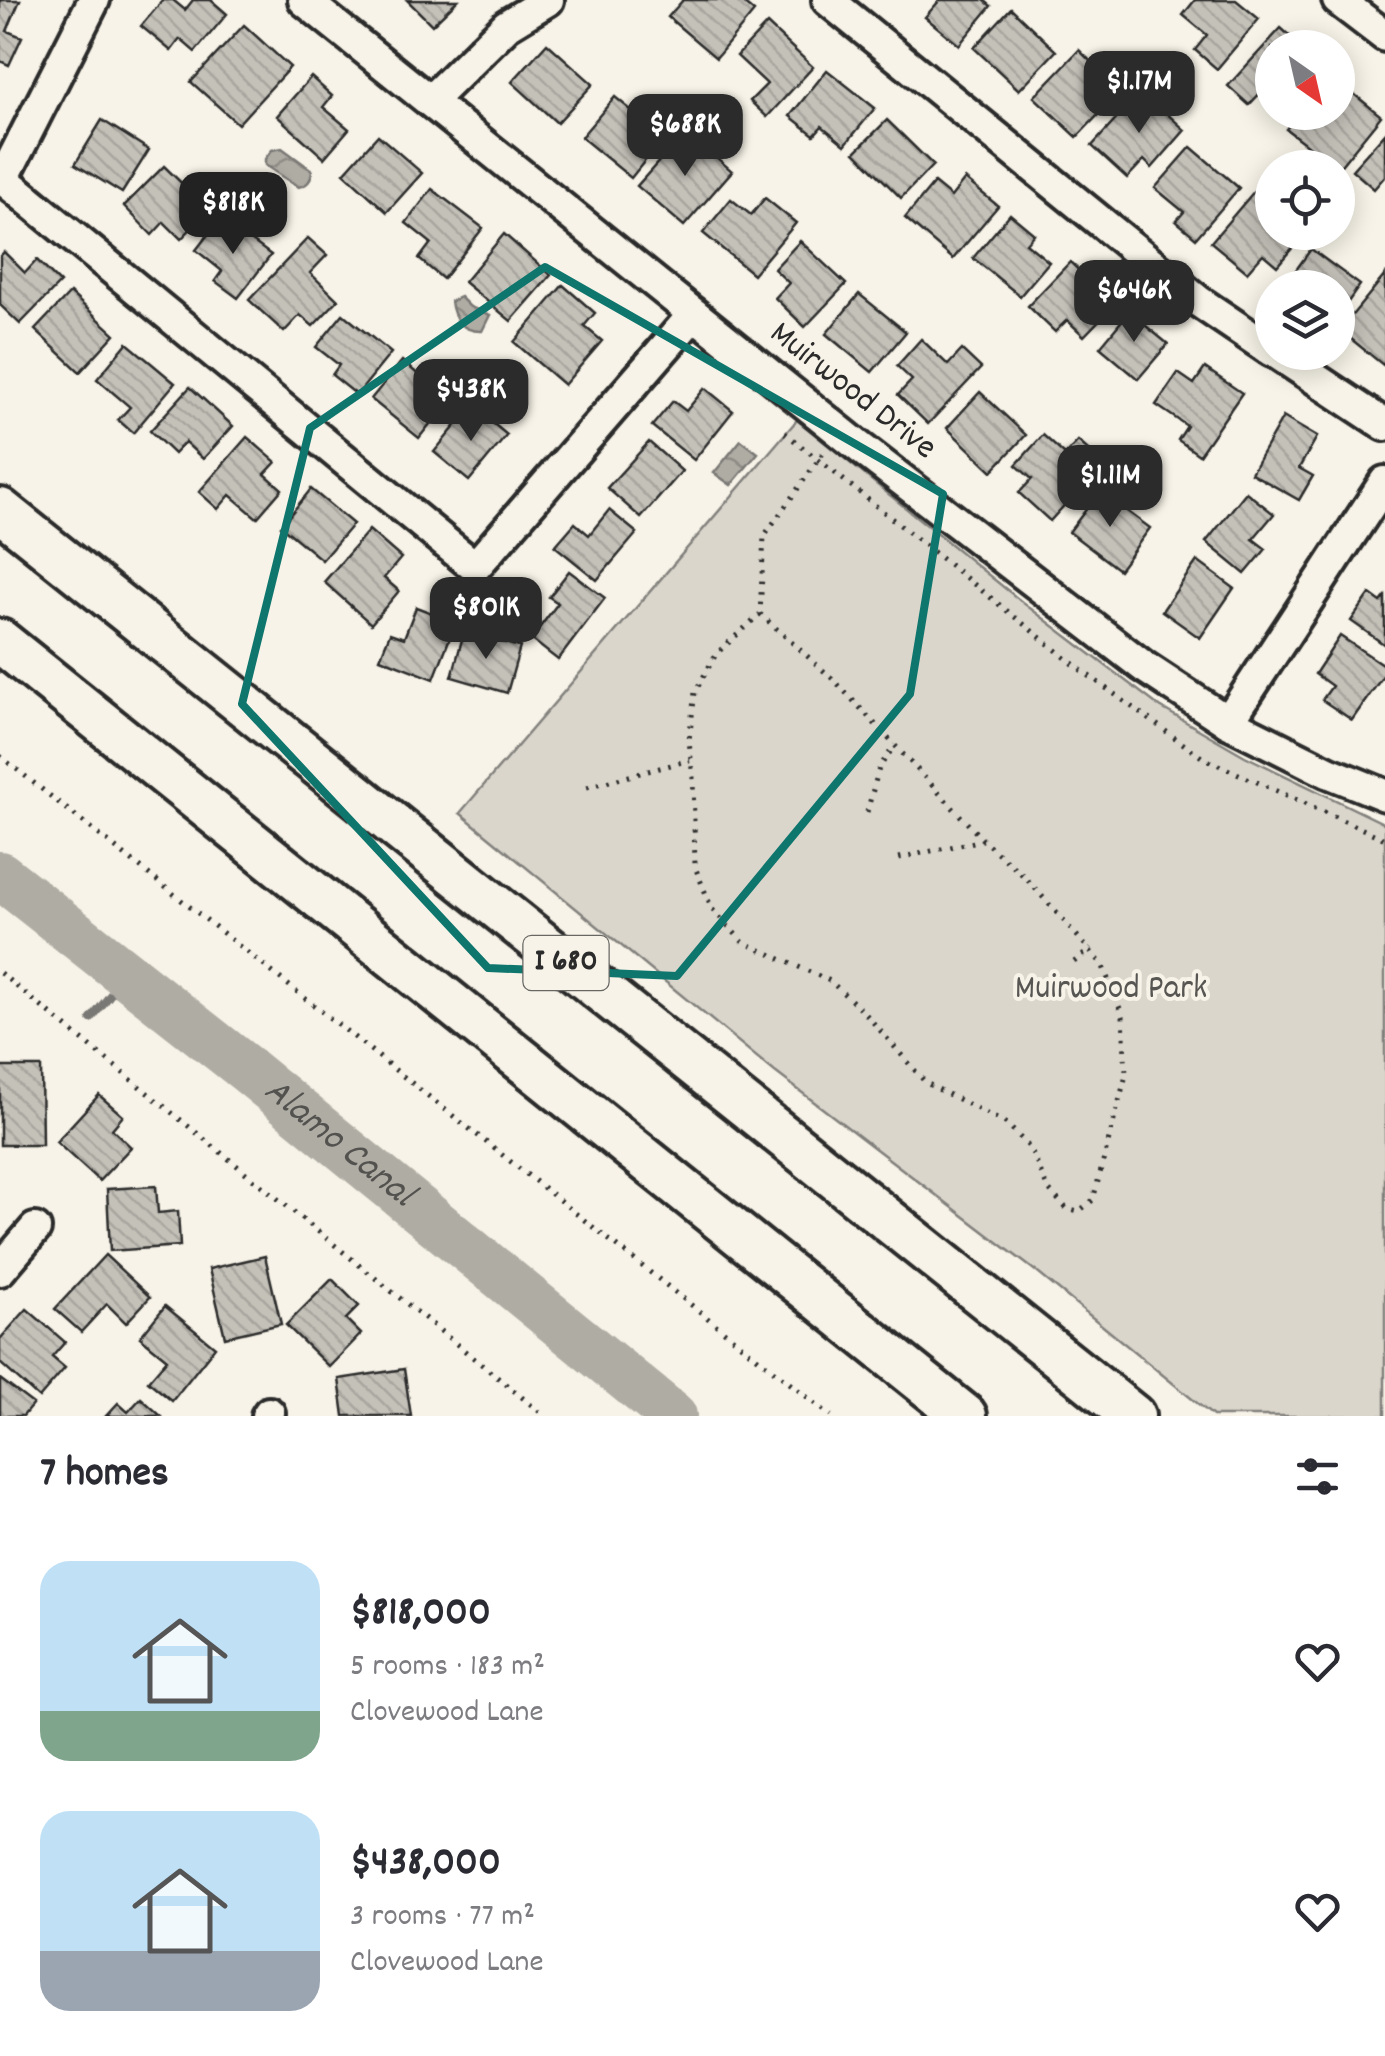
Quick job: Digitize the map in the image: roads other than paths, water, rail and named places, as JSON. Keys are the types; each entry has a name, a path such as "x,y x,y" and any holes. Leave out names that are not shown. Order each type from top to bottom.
{"highway":[{"name":"I 680","path":"0,510 1133,1416"},
{"path":"0,642 965,1416"}],"street":[{"path":"94,0 2,179 474,566 694,314"},
{"name":"Muirwood Drive","path":"304,0 858,446 1143,666 1228,722 1328,772 1385,795"},
{"path":"430,101 508,25 548,0"},
{"path":"828,0 1198,301 1255,339"},
{"path":"1338,0 1385,36"},
{"path":"1301,370 1385,425"},
{"path":"1228,722 1385,482"},
{"path":"0,1270 35,1229"}],"water":[{"path":"282,148 312,170 305,185 298,187 265,165 272,150"},
{"path":"460,297 470,307 490,315 482,331 464,327 457,319 451,301"},
{"path":"741,440 758,453 731,485 714,473"}],"waterway":[{"name":"Alamo Canal","path":"0,875 249,1071 673,1416"},
{"path":"91,1019 126,975"}],"park label":[{"name":"Muirwood Park","path":"1111,990"}]}
